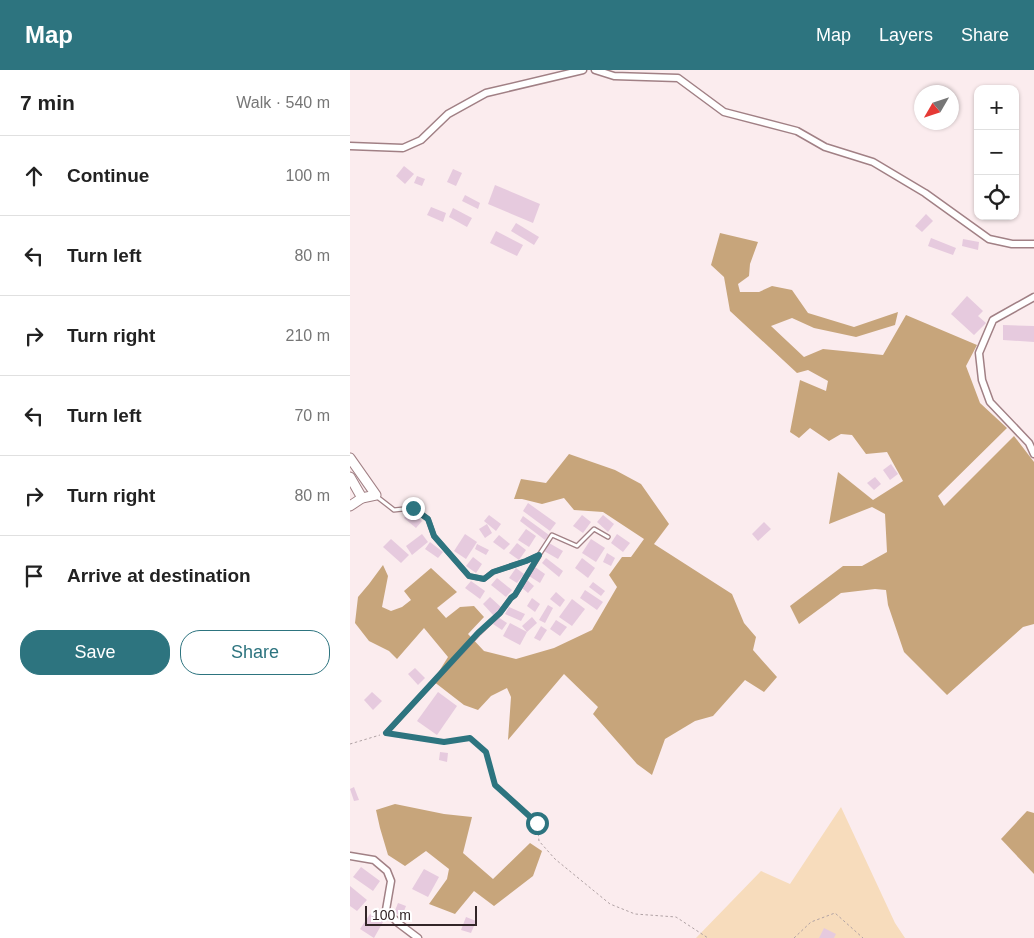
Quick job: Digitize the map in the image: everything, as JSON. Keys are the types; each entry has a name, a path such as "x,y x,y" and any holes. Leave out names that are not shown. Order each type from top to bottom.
{"street":[{"path":"350,146 403,148 420,140 448,114 486,93 583,70"},
{"path":"596,70 614,76 678,78 724,112 797,132 825,147 874,162 924,193 989,239 1012,244 1034,244"},
{"path":"1034,296 994,320 979,353 982,380 990,402 1029,443 1034,454"},
{"path":"350,458 376,495 362,498 350,506"},
{"path":"350,477 362,498"},
{"path":"350,856 374,860 386,871 391,881 386,910 398,923 418,938"}],"lane":[{"path":"376,495 394,510 413,508 428,519 434,536 469,576 484,579 493,572 539,555"},
{"path":"386,733 478,633 500,613 515,595 552,535 577,546 594,529 608,537"}],"path":[{"path":"350,744 386,733 444,742 470,738 486,752 495,785 537,823 539,841 555,859 610,904 635,914 676,917 708,938"},
{"path":"794,938 811,922 835,913 863,938"}],"shaded area":[{"path":"720,233 758,242 750,264 749,276 738,284 740,292 759,292 772,286 792,290 808,313 854,327 898,312 895,325 856,337 814,328 792,318 771,326 804,357 823,349 883,355 906,315 977,345 966,366 980,403 1007,428 938,496 944,506 1014,436 1034,462 1034,624 1023,627 947,695 904,652 888,605 886,590 875,589 841,593 799,624 790,606 843,566 862,566 887,552 885,514 872,507 829,524 838,472 873,500 903,481 887,452 866,454 852,435 841,434 829,441 810,428 799,438 790,432 800,380 826,391 828,381 808,370 797,373 730,311 724,277 711,265"},
{"path":"569,454 615,470 641,484 669,524 654,544 732,594 744,623 756,637 753,650 777,677 764,692 745,680 713,716 695,721 665,739 652,775 637,764 593,714 598,707 564,674 508,740 511,697 507,688 491,696 478,710 464,705 433,681 448,657 424,628 397,659 389,651 369,641 355,623 358,597 383,565 388,576 382,607 391,611 402,607 411,600 404,591 431,568 457,592 437,608 446,618 460,607 474,606 484,617 468,634 484,651 516,659 554,648 592,630 617,587 609,575 622,557 631,557 644,539 603,512 574,510 564,498 542,504 514,499 521,479 546,483"},
{"path":"395,804 444,814 472,817 463,853 493,879 530,843 542,851 533,876 494,906 474,891 455,914 429,904 447,879 449,869 426,851 405,866 388,855 376,810"},
{"path":"841,807 895,923 905,938 696,938 761,871 790,884"},
{"path":"1027,811 1034,813 1034,874 1001,839"}],"building":[{"path":"404,166 414,174 405,184 396,176"},
{"path":"453,169 462,173 456,186 447,182"},
{"path":"417,176 425,179 422,186 414,183"},
{"path":"495,185 540,204 533,223 488,204"},
{"path":"465,195 480,203 478,209 462,201"},
{"path":"431,207 446,213 443,222 427,215"},
{"path":"453,208 472,218 467,227 449,217"},
{"path":"926,214 933,221 922,232 915,226"},
{"path":"516,223 539,237 534,245 511,231"},
{"path":"496,231 523,245 517,256 490,243"},
{"path":"931,238 956,248 953,255 928,246"},
{"path":"963,239 979,242 978,250 962,246"},
{"path":"967,296 983,311 978,316 986,323 974,335 951,314"},
{"path":"1003,325 1034,326 1034,342 1003,340"},
{"path":"891,464 898,474 890,480 883,470"},
{"path":"875,477 881,484 874,490 867,483"},
{"path":"528,503 556,523 550,531 523,511"},
{"path":"410,511 422,521 416,528 404,518"},
{"path":"489,515 501,524 496,531 484,521"},
{"path":"582,515 591,522 583,533 573,526"},
{"path":"603,515 614,524 608,532 597,522"},
{"path":"523,516 549,535 545,540 520,521"},
{"path":"764,522 771,529 758,541 752,534"},
{"path":"487,524 492,533 485,538 479,529"},
{"path":"526,529 536,536 529,547 518,540"},
{"path":"422,534 428,542 412,555 406,546"},
{"path":"465,534 477,542 466,559 454,551"},
{"path":"617,534 630,543 623,552 611,543"},
{"path":"499,535 510,544 504,550 493,542"},
{"path":"391,539 409,555 401,563 383,547"},
{"path":"591,539 605,548 596,562 582,553"},
{"path":"430,542 443,552 438,558 425,549"},
{"path":"517,543 526,550 519,560 509,553"},
{"path":"549,543 563,551 558,559 544,551"},
{"path":"477,544 489,550 486,555 475,549"},
{"path":"607,553 615,558 611,566 603,562"},
{"path":"473,557 482,564 476,573 466,566"},
{"path":"546,558 563,571 559,577 542,563"},
{"path":"582,558 595,568 588,578 575,568"},
{"path":"535,567 545,574 540,583 529,576"},
{"path":"516,568 524,574 517,583 509,578"},
{"path":"497,578 512,590 506,597 491,585"},
{"path":"527,580 534,586 528,593 521,587"},
{"path":"471,581 485,591 480,599 465,588"},
{"path":"593,582 605,591 601,596 589,587"},
{"path":"585,590 603,602 597,610 580,598"},
{"path":"556,592 565,600 560,607 550,599"},
{"path":"490,597 502,608 494,616 483,604"},
{"path":"532,598 540,604 535,612 527,606"},
{"path":"572,599 585,609 572,626 559,617"},
{"path":"548,605 553,608 545,623 539,620"},
{"path":"509,607 525,614 521,621 505,614"},
{"path":"498,617 507,623 502,630 493,624"},
{"path":"532,617 537,623 527,632 522,626"},
{"path":"556,620 567,627 560,636 550,629"},
{"path":"510,623 527,632 520,645 503,636"},
{"path":"541,626 547,630 540,641 534,638"},
{"path":"415,668 425,678 418,685 408,674"},
{"path":"372,692 382,701 373,710 364,700"},
{"path":"438,692 457,706 437,735 417,721"},
{"path":"440,752 448,753 447,762 439,760"},
{"path":"354,787 359,800 354,801 350,789"},
{"path":"361,867 380,881 373,891 353,877"},
{"path":"424,869 439,877 428,897 412,889"},
{"path":"350,886 367,900 357,911 350,906"},
{"path":"398,903 406,906 402,916 394,913"},
{"path":"370,914 383,922 374,938 360,929"},
{"path":"466,917 476,921 471,933 461,930"},
{"path":"824,928 836,934 834,938 819,938"}],"route":[{"path":"413,508 428,519 434,536 469,576 484,579 493,572 539,555 515,595 500,613 478,633 386,733 444,742 470,738 486,752 495,785 537,823"}]}
